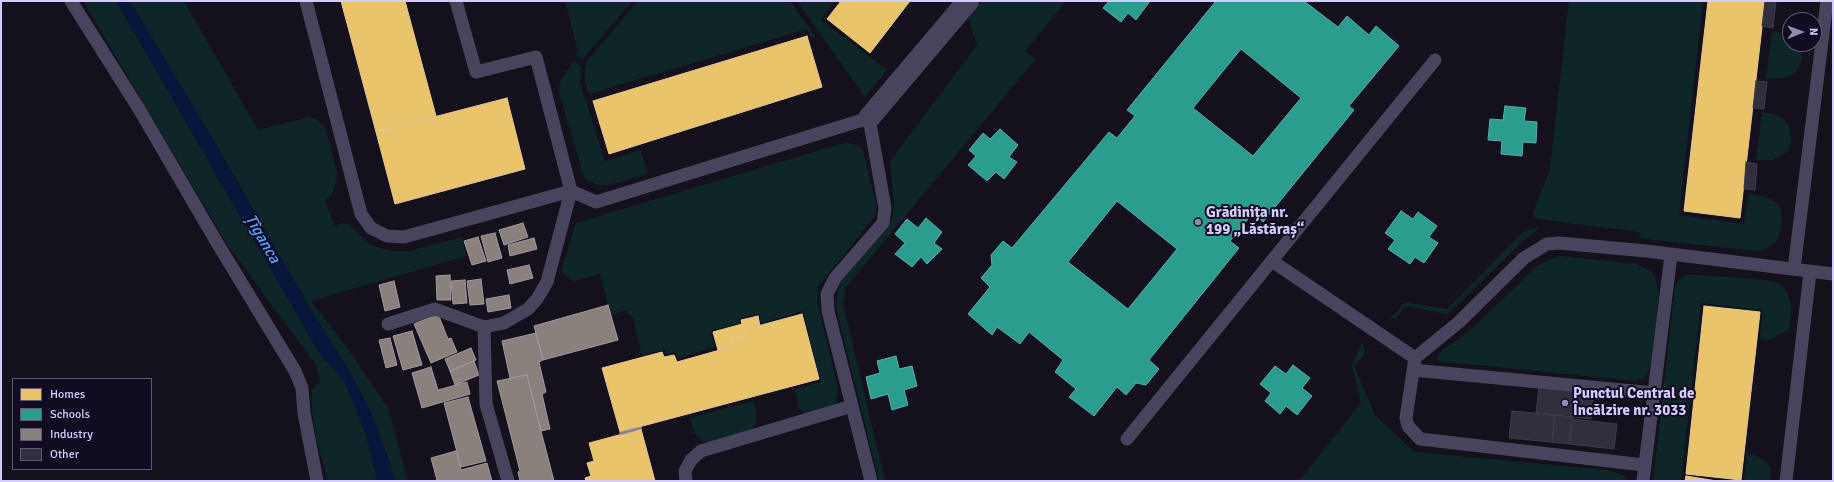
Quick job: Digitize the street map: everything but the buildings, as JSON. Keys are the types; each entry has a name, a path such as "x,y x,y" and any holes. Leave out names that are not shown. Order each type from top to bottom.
{"street":[{"path":"869,118 968,1"}],"lane":[{"path":"71,1 139,109 216,241 295,371 302,388 304,413 317,481"},
{"path":"306,1 361,214 372,228 387,236 404,237 571,191 596,202 869,118 885,208 883,223 835,278 827,294 828,311 871,481"},
{"path":"388,324 435,309 484,327 504,323 528,309 547,282 571,191 536,57 476,72 456,1"},
{"path":"1794,269 1827,1"},
{"path":"1127,439 1435,60"},
{"path":"1644,465 1420,440 1408,426 1406,418 1414,364 1524,258 1547,244 1559,243 1833,274"},
{"path":"1643,481 1671,255"},
{"path":"1272,261 1414,364 1654,392"},
{"path":"1786,481 1810,272"},
{"path":"484,327 486,404 508,481"},
{"path":"686,481 685,471 691,460 701,451 852,406"}],"green space":[{"path":"83,1 116,1 318,351 345,382 366,434 377,481 328,481 316,437 312,410 312,390 320,381 316,365 227,244"},
{"path":"130,1 184,1 258,130 309,117 318,120 325,127 338,175 332,194 325,201 335,226 341,223 348,224 371,245 391,251 410,251 462,237 466,256 311,301 348,349 388,408 408,481 396,481 372,414 353,377 310,308 214,141"},
{"path":"565,1 632,1 583,59 576,55 578,51"},
{"path":"638,1 790,1 815,36 811,38 807,29 589,94 585,83 585,68 587,61"},
{"path":"797,1 835,1 821,20 887,70 865,97"},
{"path":"982,1 1066,1 1025,51 1035,60 846,287 843,303 885,481 879,481 836,307 838,289 842,279 886,230 893,216 894,205 890,161 977,45 968,17"},
{"path":"1569,1 1703,1 1679,215 1744,224 1748,194 1763,196 1777,203 1781,209 1782,226 1775,243 1761,251 1719,247 1639,238 1640,232 1537,219 1534,216 1533,213 1550,169"},
{"path":"1772,31 1782,33 1782,52 1801,52 1801,63 1797,70 1791,75 1783,78 1766,79"},
{"path":"573,61 581,66 580,83 605,161 640,150 648,174 609,185 598,185 584,177 559,92 560,82"},
{"path":"1762,112 1777,115 1784,119 1789,127 1791,135 1791,144 1788,151 1773,160 1756,160"},
{"path":"844,143 851,143 858,146 863,151 877,207 875,216 818,287 817,301 838,388 836,402 831,408 805,414 799,408 795,389 821,382 803,311 761,323 759,314 739,318 740,323 710,331 715,347 678,358 676,352 666,354 665,349 642,355 633,318 626,310 611,315 600,274 573,281 561,271 576,223"},
{"path":"1539,228 1525,239 1449,313 1446,314 1406,306 1396,318 1390,319 1405,302 1447,309 1520,235 1526,230"},
{"path":"1561,256 1636,264 1651,271 1655,277 1659,294 1651,364 1646,376 1636,381 1438,361 1439,354 1469,331 1537,266"},
{"path":"1688,274 1775,282 1783,287 1787,293 1791,305 1790,327 1788,330 1769,340 1760,339 1763,310 1701,303 1681,481 1653,481 1675,287 1680,279"},
{"path":"1362,342 1365,352 1363,357 1354,366 1375,415 1414,452 1607,470 1623,475 1628,481 1299,481 1361,403 1352,366"},
{"path":"753,401 756,411 756,422 753,428 748,432 709,442 702,441 694,432 690,418"},
{"path":"1747,454 1757,456 1768,464 1770,467 1770,481 1744,481"}],"water":[{"name":"Țîganca","path":"116,1 130,1 214,141 310,308 353,377 372,414 396,481 377,481 366,434 345,382 318,351"}],"place":[{"name":"Grădinița nr. 199 „Lăstăraș“","path":"1198,222"},
{"name":"Punctul Central de Încălzire nr. 3033","path":"1565,403"}]}
